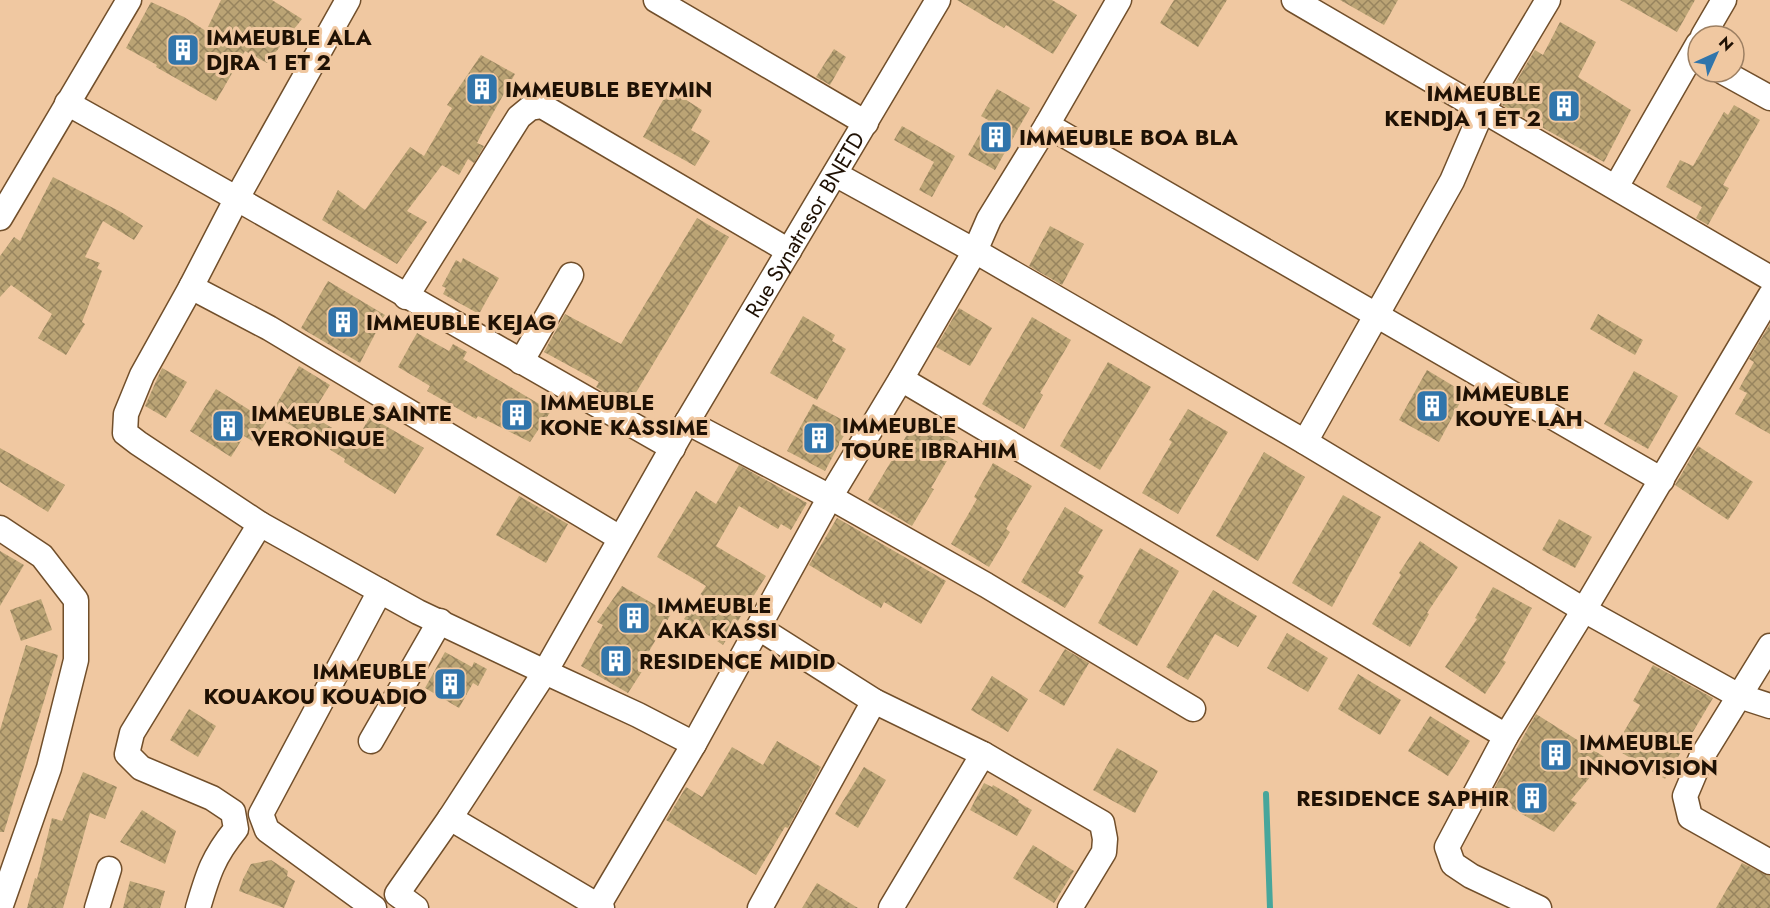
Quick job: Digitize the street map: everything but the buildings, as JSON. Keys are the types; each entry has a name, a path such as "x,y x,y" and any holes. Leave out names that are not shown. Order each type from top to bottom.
{"street":[{"path":"0,218 129,0"},
{"path":"348,0 237,198 142,375 126,414 125,433 260,524 380,591 694,744"},
{"path":"656,0 866,123"},
{"name":"Rue Synatresor BNETD","path":"390,901 450,818 544,672 687,422 938,0"},
{"path":"450,818 600,907 694,744 830,497 975,251 989,219 1119,0"},
{"path":"1294,0 1770,278"},
{"path":"1305,442 1452,181 1483,109 1548,0"},
{"path":"1711,24 1724,0"},
{"path":"1616,187 1686,68"},
{"path":"1745,84 1770,98"},
{"path":"67,103 673,448"},
{"path":"406,297 519,117 530,108 542,106 789,251"},
{"path":"1047,124 1662,480"},
{"path":"835,174 975,251 1305,442 1584,610 1739,696 1770,706"},
{"path":"521,362 571,274"},
{"path":"191,287 269,328 620,538"},
{"path":"1539,908 1471,876 1453,864 1447,847 1506,736 1662,480 1770,296"},
{"path":"901,379 1506,736"},
{"path":"687,422 830,497 986,585 1193,709"},
{"path":"198,908 210,867 236,829 232,812 212,798 141,768 128,754 132,733 260,524"},
{"path":"0,528 42,556 76,600 76,660 49,768 0,908"},
{"path":"374,908 267,830 261,814 380,591"},
{"path":"371,741 440,621"},
{"path":"759,628 874,701 983,754 1102,823 1106,839 1104,852 1070,908"},
{"path":"1770,646 1701,758 1685,796 1690,817 1770,862"},
{"path":"760,908 874,701"},
{"path":"891,908 983,754"},
{"path":"97,908 109,869"},
{"path":"390,901 416,908"}],"waterway":[{"path":"1266,794 1270,908"}],"place":[{"name":"IMMEUBLE ALA DJRA 1 ET 2","path":"183,50"},
{"name":"IMMEUBLE BEYMIN","path":"482,89"},
{"name":"IMMEUBLE KENDJA 1 ET 2","path":"1564,106"},
{"name":"IMMEUBLE BOA BLA","path":"996,137"},
{"name":"IMMEUBLE KEJAG","path":"343,322"},
{"name":"IMMEUBLE KOUYE LAH","path":"1432,406"},
{"name":"IMMEUBLE KONE KASSIME","path":"517,415"},
{"name":"IMMEUBLE SAINTE VERONIQUE","path":"228,426"},
{"name":"IMMEUBLE TOURE IBRAHIM","path":"819,438"},
{"name":"IMMEUBLE AKA KASSI","path":"634,618"},
{"name":"RESIDENCE MIDID","path":"616,661"},
{"name":"IMMEUBLE KOUAKOU KOUADIO","path":"450,684"},
{"name":"IMMEUBLE INNOVISION","path":"1556,755"},
{"name":"RESIDENCE SAPHIR","path":"1532,798"}]}
